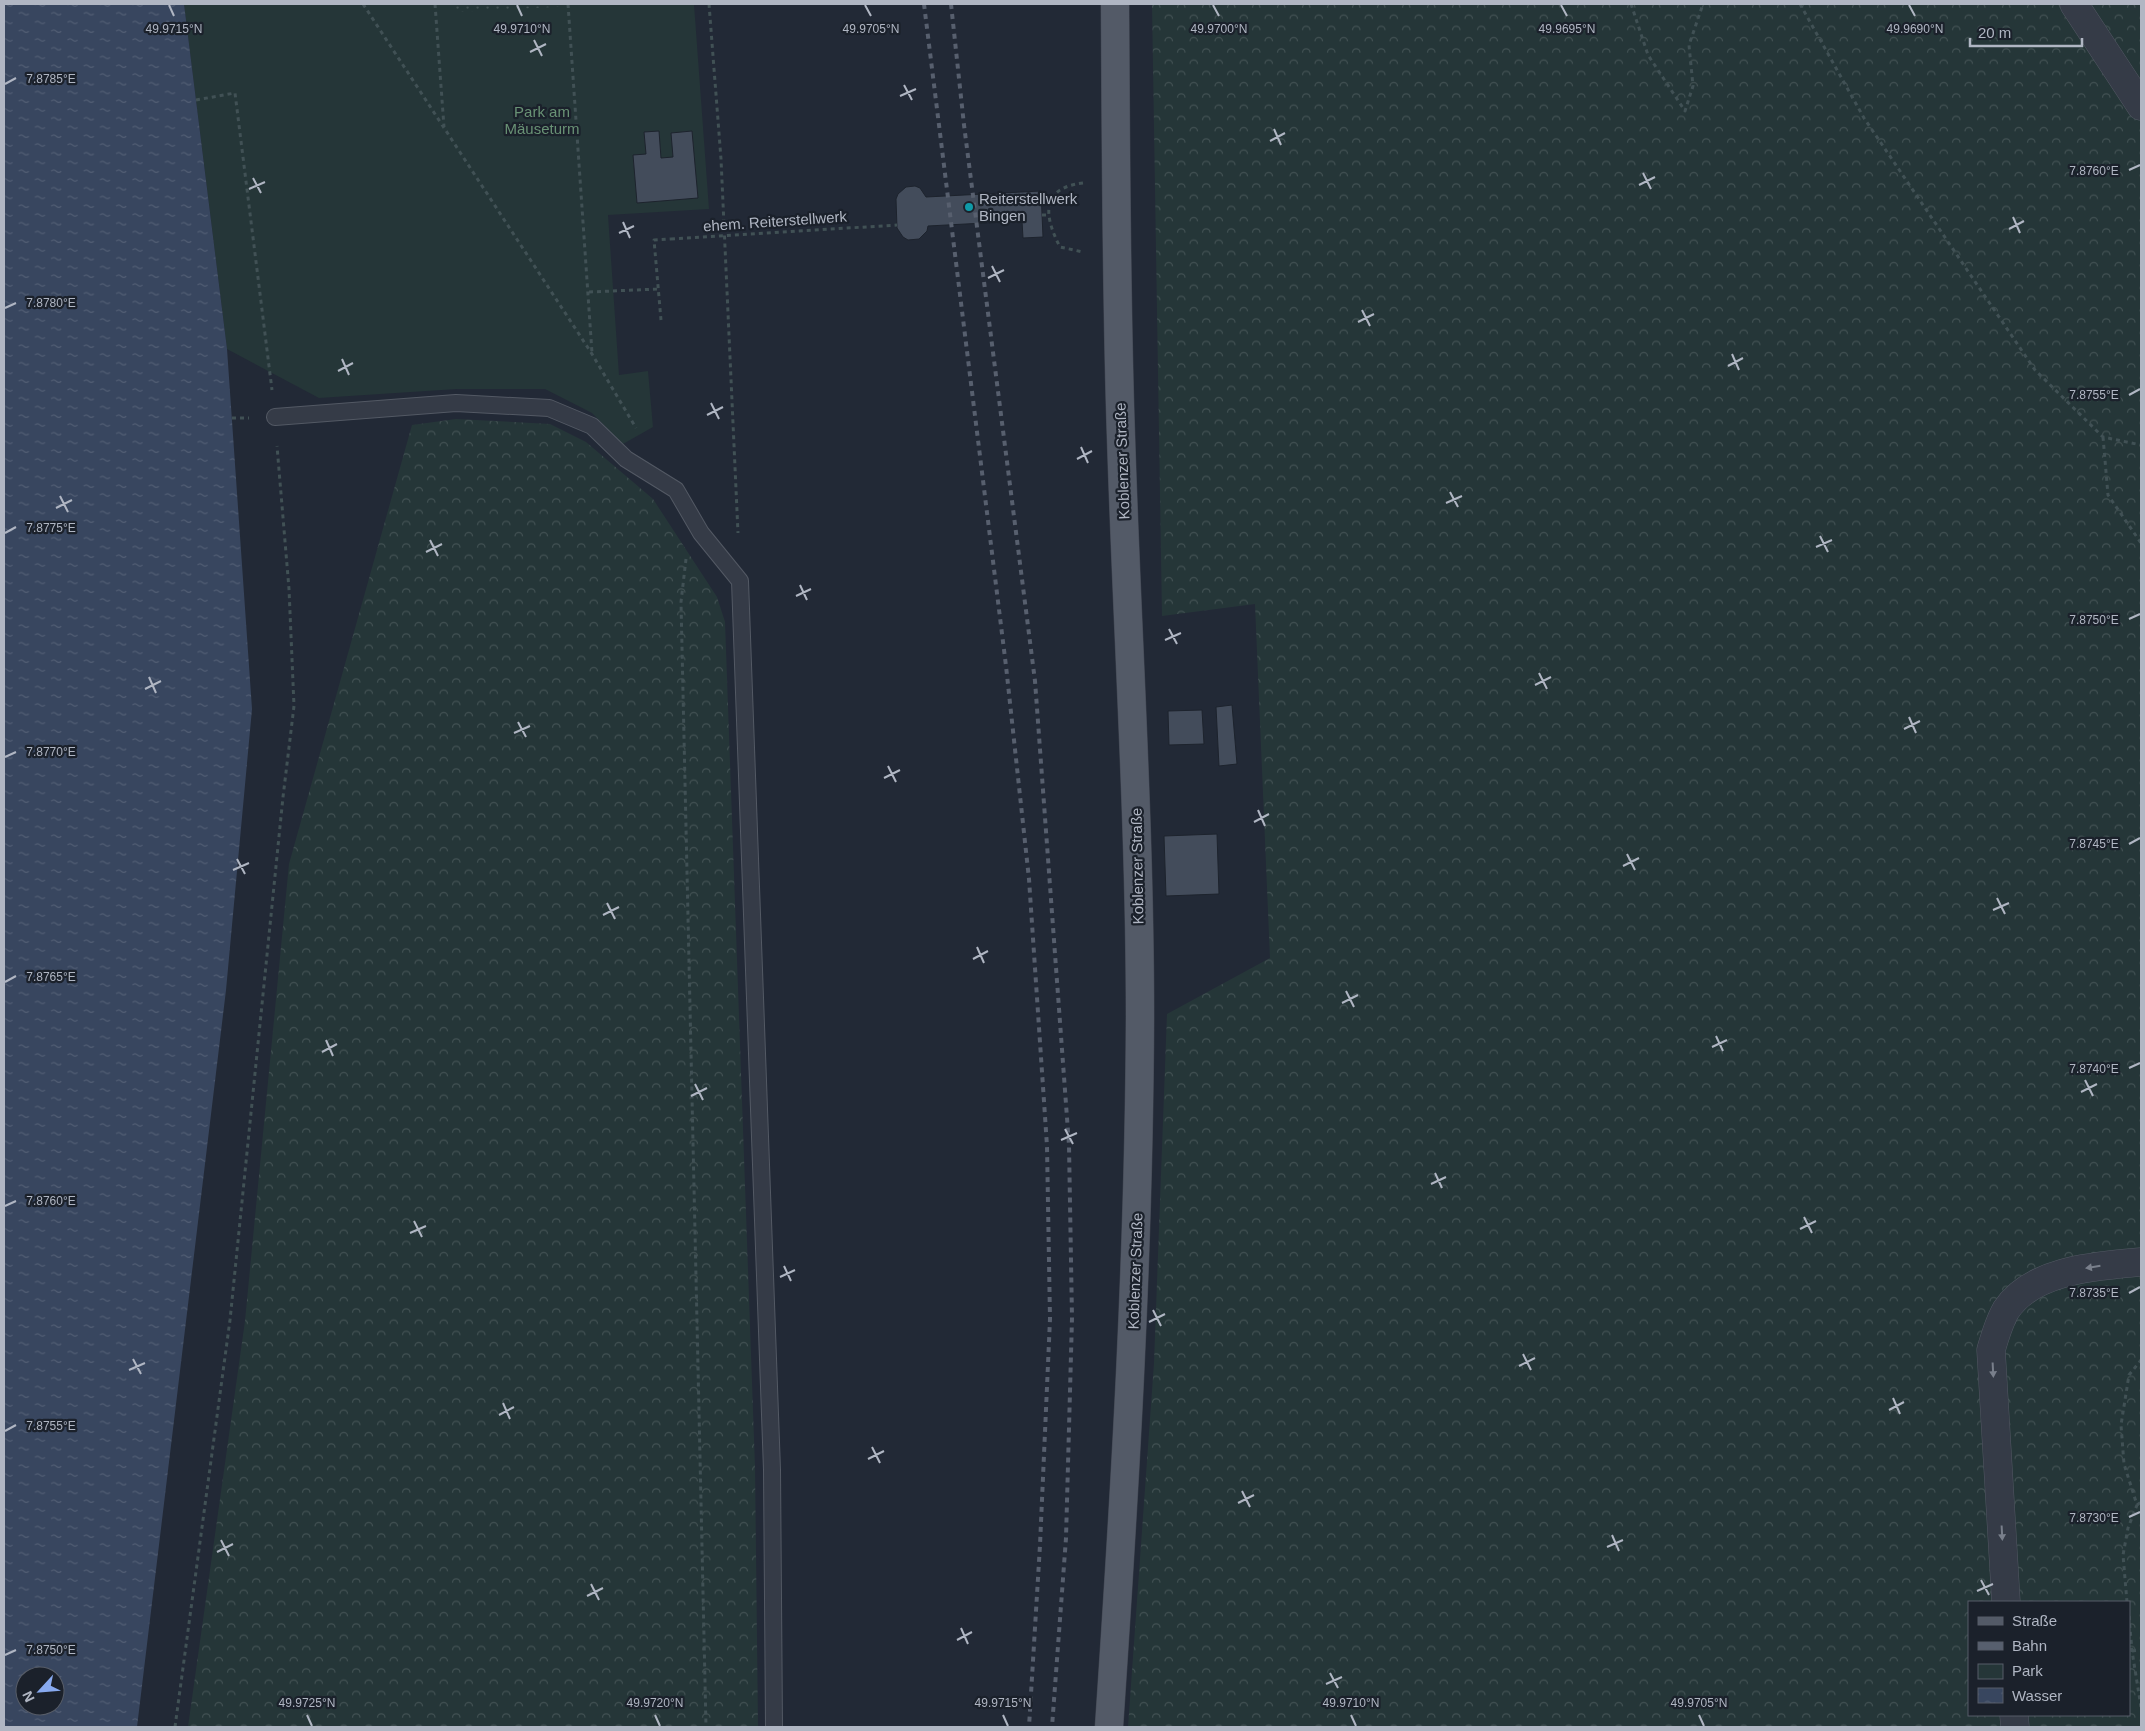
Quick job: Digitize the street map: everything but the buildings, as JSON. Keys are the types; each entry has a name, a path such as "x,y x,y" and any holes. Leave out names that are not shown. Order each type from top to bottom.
{"main road":[{"name":"Koblenzer Straße","path":"1109,1727 1127,1466 1135,1300 1140,1023 1135,759 1121,434 1115,4"}],"street":[{"path":"2074,4 2141,106"},
{"path":"2006,1601 1991,1350 1996,1331 2007,1309 2023,1293 2039,1283 2066,1272 2141,1262"}],"lane":[{"path":"275,417 456,403 549,408 592,426 626,459 676,490 701,533 740,581 772,1470 774,1727"}],"path":[{"path":"363,4 592,354 640,435"},
{"path":"435,4 444,128"},
{"path":"568,4 592,354"},
{"path":"709,4 721,159 740,581"},
{"path":"1631,4 1648,55 1685,111 1694,86 1689,45 1703,4"},
{"path":"1800,4 1864,118 2035,370 2102,437 2141,445"},
{"path":"175,1727 230,1320 283,797 294,706 289,589 275,417 235,93 196,100"},
{"path":"1076,184 1061,187 1052,197 1048,215 1050,228 1060,247 1076,251"},
{"path":"1042,215 1048,215"},
{"name":"ehem. Reiterstellwerk","path":"658,289 654,240 897,225"},
{"path":"589,292 658,289 661,320"},
{"path":"2102,437 2108,495 2141,543"},
{"path":"701,533 686,560 681,602 706,1727"},
{"path":"2137,1505 2124,1464 2121,1425 2129,1375 2141,1360"},
{"path":"2128,1601 2123,1555 2128,1528 2137,1505 2141,1502"},
{"path":"2130,1627 2141,1707"},
{"path":"2132,1650 2141,1650"}],"green space":[{"name":"Park am Mäuseturm","path":"184,4 694,4 709,209 608,215 619,375 648,371 653,427 623,444 592,413 545,389 457,389 319,398 227,349"},
{"path":"455,4 576,4 555,7 455,12"},
{"path":"1152,4 2141,4 2141,1727 1128,1727 1154,1363 1167,1014 1270,958 1255,604 1162,616"},
{"path":"456,419 550,424 586,442 653,499 717,597 725,622 755,1467 758,1727 188,1727 245,1321 289,864 412,425"}],"water":[{"path":"4,4 184,4 227,349 252,709 226,990 137,1727 4,1727"}],"railway":[{"path":"924,4 1006,666 1029,879 1047,1146 1050,1319 1040,1545 1029,1727"},
{"path":"951,4 964,125 1035,681 1069,1145 1072,1318 1066,1538 1052,1727"}],"place":[{"name":"Reiterstellwerk Bingen","path":"969,207"}]}
